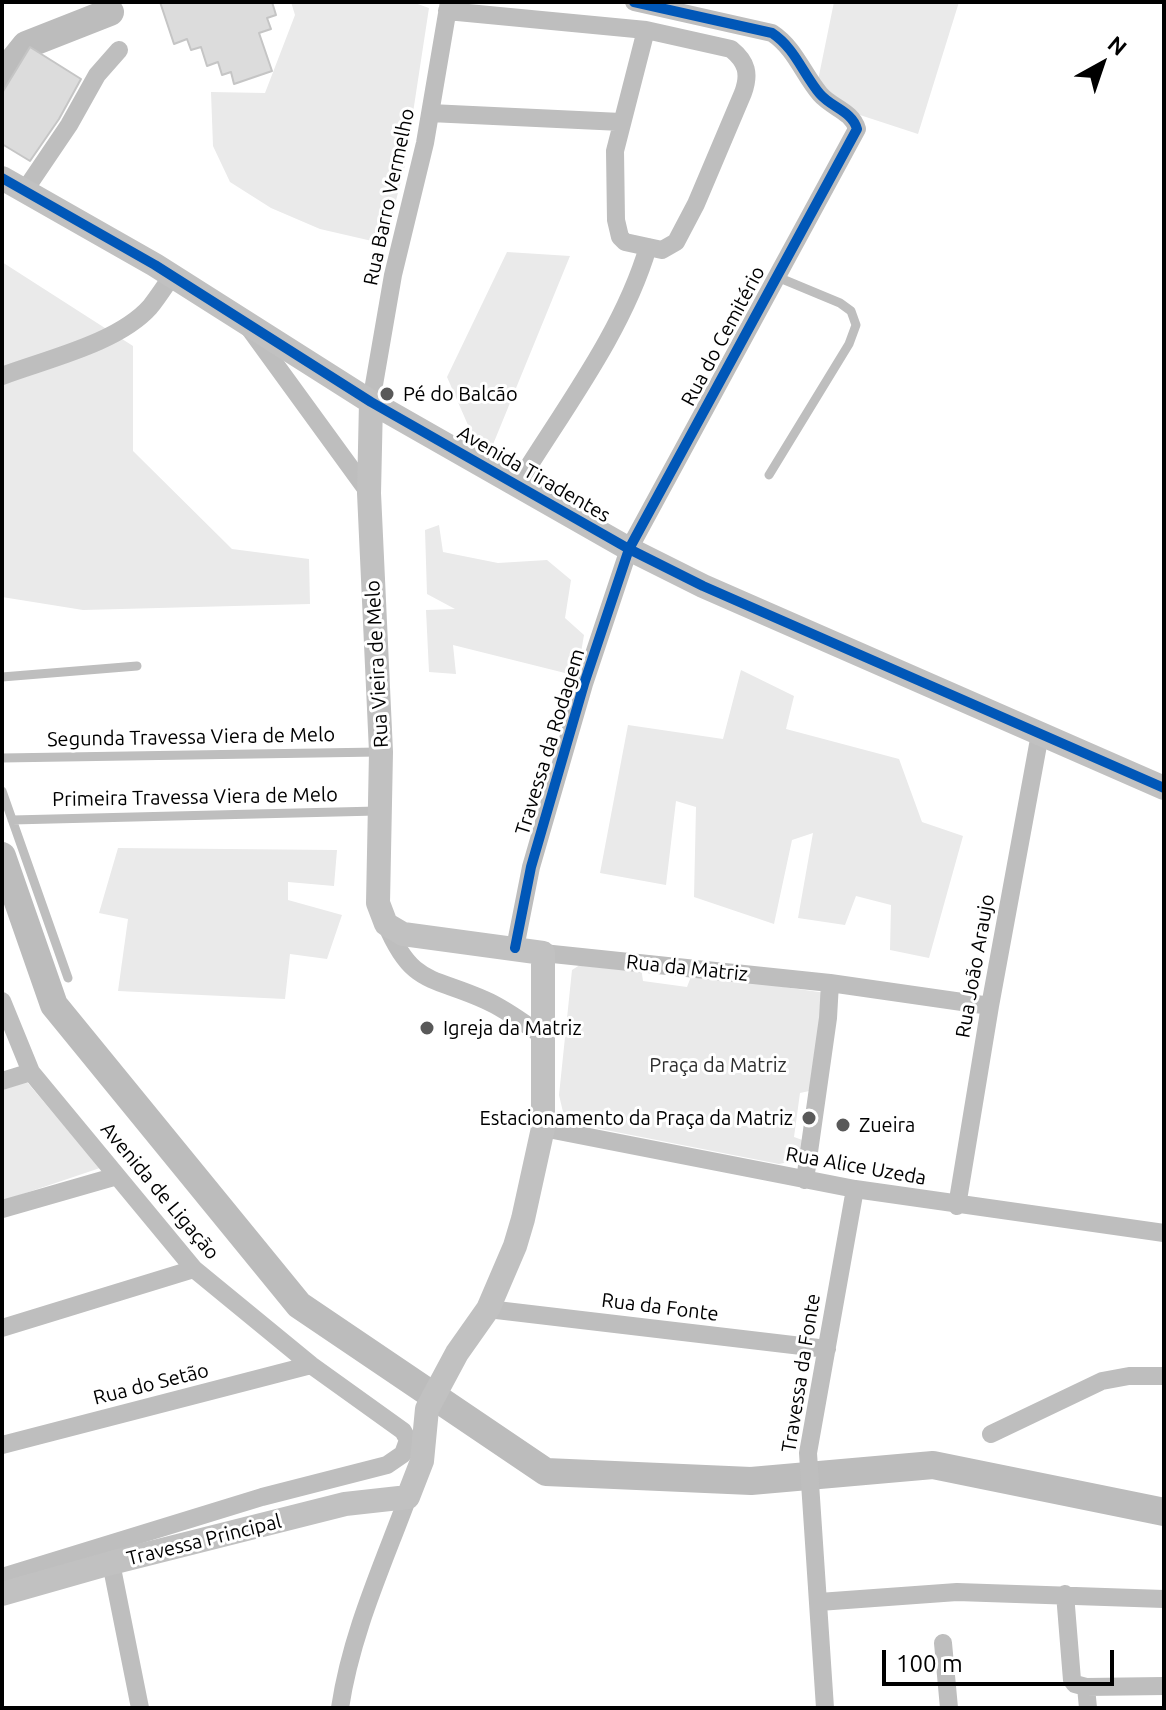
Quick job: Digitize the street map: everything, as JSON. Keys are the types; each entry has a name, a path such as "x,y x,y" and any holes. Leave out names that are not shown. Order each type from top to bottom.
{"street":[{"name":"Rua do Cemitério","path":"629,549 857,129 854,121 820,94 781,39 772,33 634,2"},
{"path":"448,7 646,30 731,49 748,69 748,81 696,204 676,242 662,250 625,242 620,237 616,220 615,151 646,30"},
{"name":"Rua Barro Vermelho","path":"371,402 393,275 412,204 448,7"},
{"path":"25,190 69,125 97,75 119,50"},
{"path":"430,113 621,122"},
{"name":"Avenida Tiradentes","path":"2,178 172,276 371,402 629,549 703,586 1164,788"},
{"path":"517,485 615,325 637,285 648,247"},
{"path":"2,376 107,337 129,325 150,308 172,276"},
{"path":"243,320 369,493"},
{"name":"Rua Vieira de Melo","path":"371,402 369,493 381,752 378,903 386,924"},
{"name":"Travessa da Rodagem","path":"515,948 531,867 584,684 629,549"},
{"name":"Rua João Araujo","path":"957,1206 1040,734"},
{"path":"386,924 397,950 430,980 488,1001 544,1037"},
{"name":"Rua da Matriz","path":"386,924 403,934 543,953 830,983 990,1006"},
{"path":"340,1708 351,1651 369,1596 422,1461 429,1405 488,1309 515,1246 543,1128 543,953"},
{"path":"805,1180 828,1018 830,983"},
{"name":"Avenida de Ligação","path":"2,1001 31,1072 194,1269 311,1365 403,1431 408,1440 399,1460 387,1465 262,1497 2,1577"},
{"path":"2,1081 31,1072"},
{"name":"Rua Alice Uzeda","path":"543,1128 855,1189 957,1206 1164,1233"},
{"path":"2,1209 117,1176"},
{"name":"Travessa da Fonte","path":"825,1708 808,1453 855,1189"},
{"path":"2,1328 194,1269"},
{"name":"Rua da Fonte","path":"488,1309 827,1349"},
{"name":"Rua do Setão","path":"2,1445 311,1365"},
{"path":"991,1434 1102,1381 1129,1376 1164,1376"},
{"name":"Travessa Principal","path":"2,1594 345,1504 408,1497"},
{"path":"111,1563 140,1708"},
{"path":"819,1602 957,1592 1164,1599"},
{"path":"1065,1594 1072,1680 1086,1687 1164,1686"},
{"path":"943,1643 949,1708"},
{"path":"1086,1687 1088,1708"}],"lane":[{"path":"769,475 849,344 856,325 851,311 840,303 775,276"},
{"path":"2,677 137,666"},
{"name":"Segunda Travessa Viera de Melo","path":"2,758 381,752"},
{"path":"2,791 68,978"},
{"name":"Primeira Travessa Viera de Melo","path":"12,820 379,811"}],"green space":[{"path":"291,2 412,2 429,8 405,165 385,244 320,229 271,208 230,182 213,146 211,92 265,93 295,15"},
{"path":"834,2 959,2 918,134 814,100"},
{"path":"507,252 570,256 485,464 447,377"},
{"path":"2,262 133,346 133,451 232,549 309,559 310,604 83,610 2,597"},
{"path":"439,525 443,552 498,563 547,560 571,580 565,618 584,635 577,676 453,645 456,674 429,672 426,610 455,609 427,594 425,530"},
{"path":"741,670 794,696 786,729 899,759 922,822 963,836 929,958 890,950 891,905 856,896 845,925 798,918 813,833 792,840 774,924 694,897 696,807 676,801 666,885 600,873 628,725 723,739"},
{"path":"118,848 337,850 334,886 288,882 288,900 342,915 327,959 290,954 285,999 118,991 128,919 99,913"},
{"name":"Praça da Matriz","path":"586,961 641,967 643,981 687,987 692,974 826,993 814,1090 800,1093 794,1137 805,1141 795,1157 779,1164 570,1123 563,1112 559,1095 572,970"},
{"path":"27,1082 100,1168 2,1201 2,1090"}],"building":[{"path":"160,2 272,2 276,15 267,18 271,29 259,33 272,71 234,84 231,72 222,75 218,62 207,66 201,47 191,50 187,39 174,44"},
{"path":"30,47 81,79 59,119 30,161 2,144 2,93"}],"waterway":[{"path":"2,75 26,45 110,12"},
{"path":"2,856 54,1005 299,1305 546,1472 751,1481 933,1465 1164,1512"}],"cycle path":[{"path":"515,948 531,867 584,684 629,549 857,129 851,118 820,94 793,54 772,33 634,2"},
{"path":"2,178 155,265 371,402 629,549 703,586 1164,788"}],"place":[{"name":"Pé do Balcão","path":"387,394"},
{"name":"Igreja da Matriz","path":"427,1028"},
{"name":"Estacionamento da Praça da Matriz","path":"809,1118"},
{"name":"Zueira","path":"843,1125"}]}
